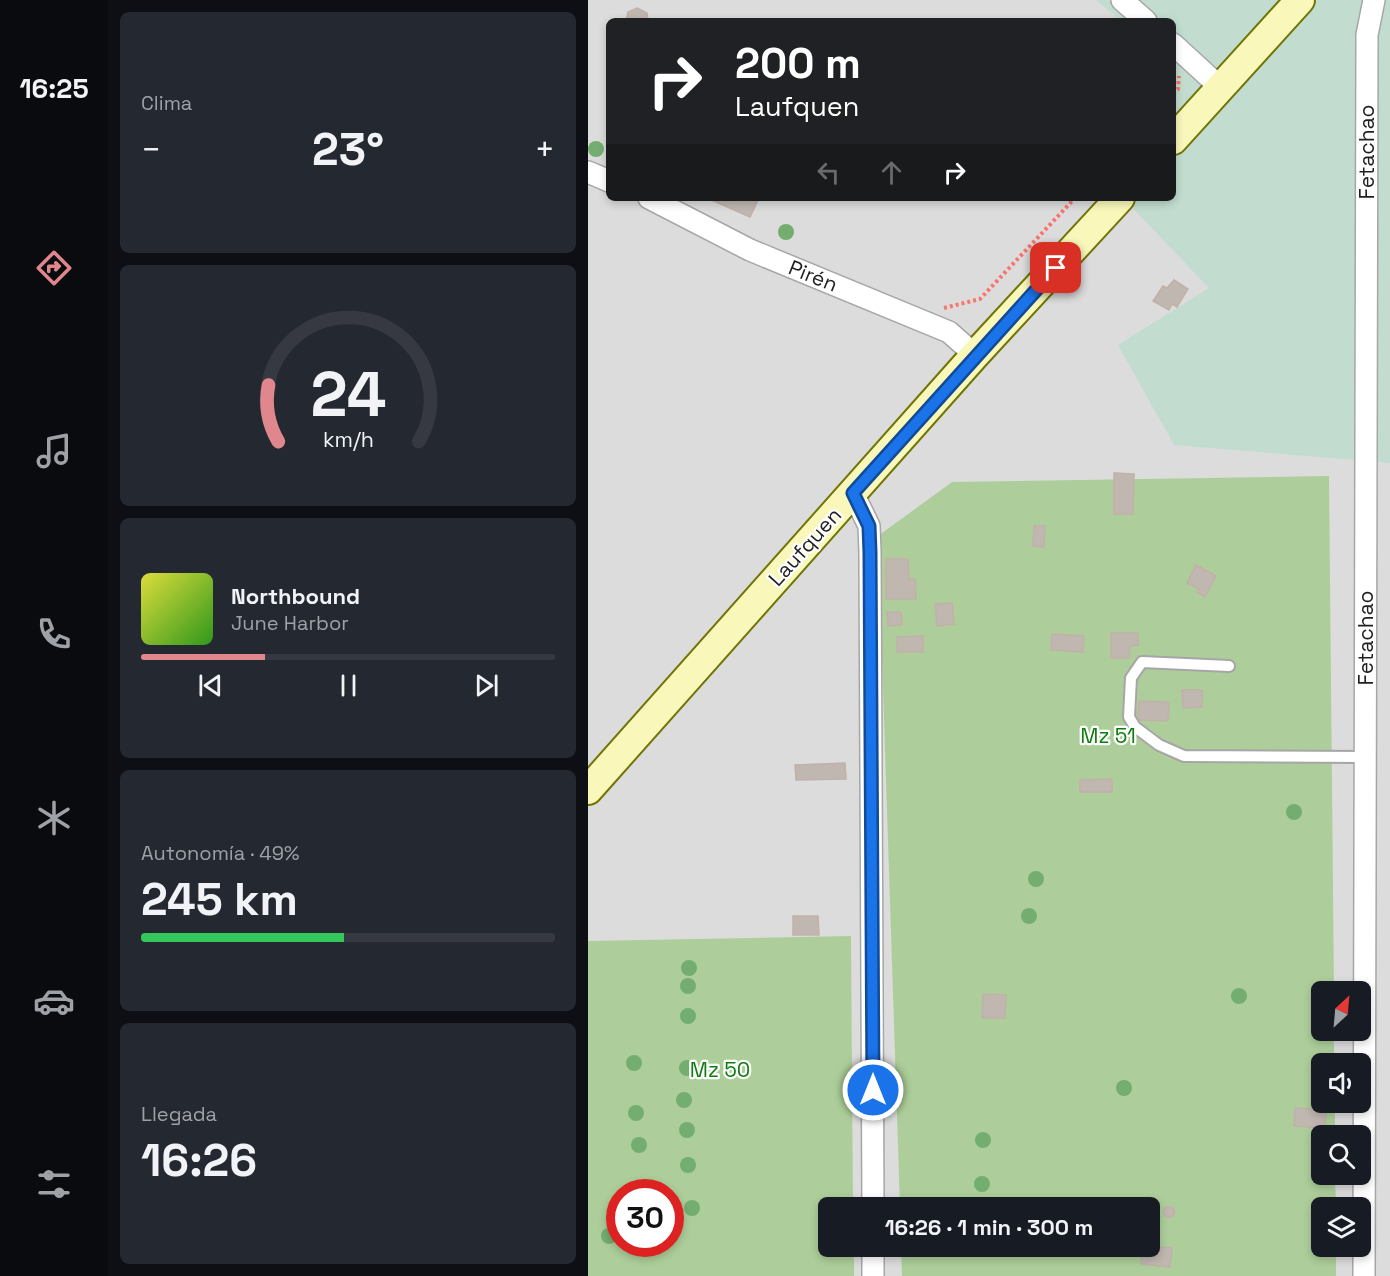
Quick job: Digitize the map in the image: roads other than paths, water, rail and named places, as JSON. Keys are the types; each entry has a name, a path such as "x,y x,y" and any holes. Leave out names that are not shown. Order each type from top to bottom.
{"street":[{"path":"1122,0 1143,18"},
{"path":"1176,137 1300,0"},
{"name":"Fetachao","path":"1364,1276 1366,35 1374,0"},
{"path":"1176,47 1221,88"},
{"path":"588,172 606,180"},
{"name":"Pirén","path":"655,201 750,250 949,332 975,355"},
{"name":"Laufquen","path":"588,790 975,355 1117,201"},
{"path":"853,493 869,526 870,553 873,1197"},
{"path":"873,1257 873,1276"}],"lane":[{"path":"1229,666 1142,662 1131,678 1129,717 1135,727 1158,745 1184,756 1365,757"}],"park label":[{"name":"Mz 51","path":"1108,736"},
{"name":"Mz 50","path":"720,1070"}]}
